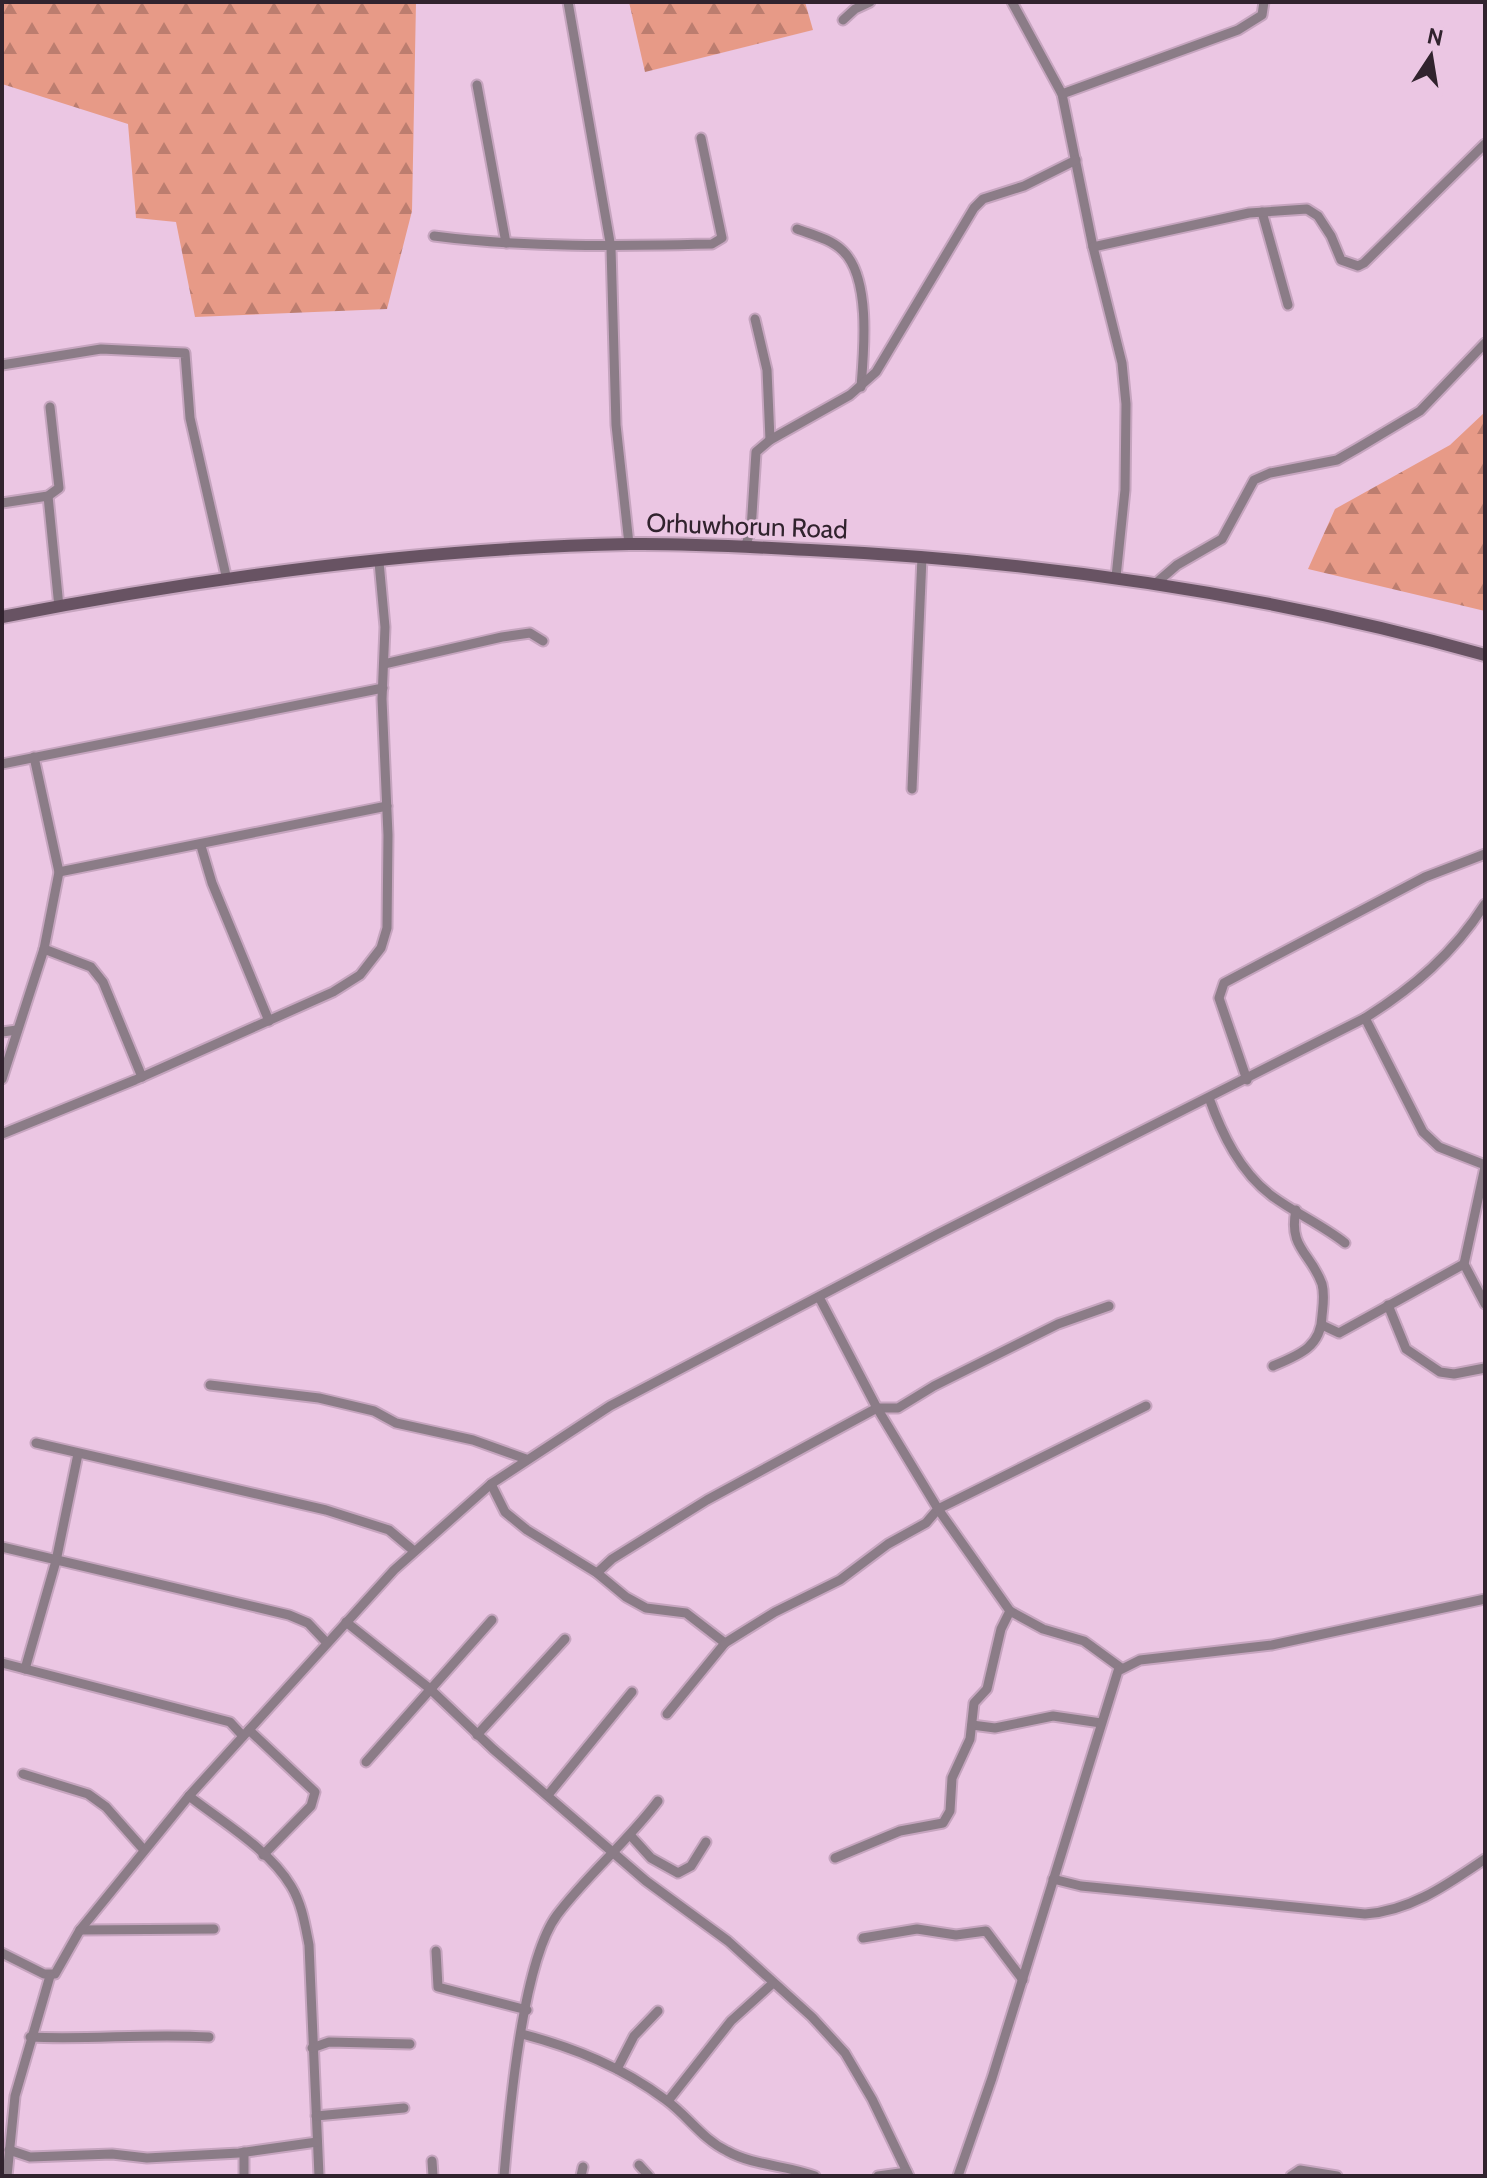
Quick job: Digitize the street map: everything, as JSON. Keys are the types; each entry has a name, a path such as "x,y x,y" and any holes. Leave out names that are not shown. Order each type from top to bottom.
{"street":[{"path":"568,2 611,248 616,425 629,544"},
{"path":"843,20 855,9 870,2"},
{"path":"1012,2 1062,94 1093,247 1122,363 1126,404 1125,490 1116,577"},
{"path":"1062,94 1238,30 1262,15 1264,2"},
{"path":"477,85 506,243"},
{"path":"434,236 611,248 712,244 722,238 701,138"},
{"path":"1093,247 1262,212 1307,209 1318,216 1341,260 1358,266 1485,144"},
{"path":"745,547 751,530 753,460 756,452 770,440 822,414 861,387 876,372 902,335 974,208 983,199 1024,186 1076,160"},
{"path":"1262,212 1288,305"},
{"path":"797,229 837,246 853,268 863,311 861,387"},
{"path":"755,319 767,370 770,440"},
{"path":"1155,584 1177,565 1222,539 1254,480 1270,473 1337,460 1358,448 1420,411 1485,343"},
{"path":"2,365 101,349 185,353 190,418 227,580"},
{"path":"2,503 48,496 59,488 50,407"},
{"path":"48,496 59,607"},
{"name":"Orhuwhorun Road","path":"2,617 227,580 379,562 629,544 922,557 1116,577 1326,615 1485,655"},
{"path":"912,789 922,557"},
{"path":"2,1133 142,1077 333,992 360,975 381,948 387,928 389,887 383,688 385,627 379,562"},
{"path":"384,664 502,637 530,633 543,641"},
{"path":"2,764 383,688"},
{"path":"2,1079 44,949 59,872 34,757"},
{"path":"59,872 201,846 387,806"},
{"path":"201,846 212,883 269,1021"},
{"path":"1247,1080 1219,998 1224,983 1425,877 1485,854"},
{"path":"7,2176 15,2096 30,2037 50,1976 59,1968 80,1930 189,1796 346,1622 414,1551 491,1484 610,1406 1365,1018 1414,985 1447,954 1485,904"},
{"path":"44,949 91,967 103,982 142,1077"},
{"path":"1365,1018 1423,1132 1439,1147 1485,1166 1464,1264 1485,1304"},
{"path":"2,1032 17,1030"},
{"path":"1209,1098 1218,1123 1250,1175 1272,1196 1345,1243"},
{"path":"1273,1366 1311,1347 1322,1325 1324,1294 1293,1236 1296,1210"},
{"path":"1322,1325 1339,1333 1464,1264"},
{"path":"819,1297 877,1408 938,1509 1010,1611 1043,1629 1084,1641 1121,1668"},
{"path":"1388,1305 1406,1349 1440,1372 1454,1374 1485,1368"},
{"path":"597,1573 612,1559 707,1500 877,1408 898,1408 934,1386 1058,1324 1109,1306"},
{"path":"210,1385 333,1401 374,1411 396,1423 473,1440 526,1459"},
{"path":"667,1714 725,1643 775,1612 840,1580 888,1544 926,1523 938,1509 1146,1406"},
{"path":"36,1443 326,1510 389,1530 414,1551"},
{"path":"25,1669 56,1561 78,1454"},
{"path":"491,1484 505,1512 646,1608 686,1613 725,1643"},
{"path":"2,1547 289,1615 308,1623 327,1643"},
{"path":"958,2176 1121,1668 1140,1660 1272,1645 1485,1599"},
{"path":"835,1858 900,1831 943,1823 950,1811 952,1778 972,1725 974,1703 987,1689 1001,1629 1010,1611"},
{"path":"366,1762 492,1620"},
{"path":"346,1622 429,1688 477,1735 614,1853 728,1941 812,2017 845,2053 872,2099 908,2174 878,2176"},
{"path":"477,1735 565,1639"},
{"path":"2,1663 230,1722 246,1733 315,1792 311,1806 263,1855"},
{"path":"548,1795 632,1692"},
{"path":"972,1725 1006,1727 1053,1716 1101,1723"},
{"path":"23,1774 88,1794 106,1807 144,1850"},
{"path":"189,1796 263,1855 291,1886 304,1918 309,1945 319,2176"},
{"path":"504,2176 514,2072 545,1937 556,1916 631,1836 658,1801"},
{"path":"631,1836 651,1858 678,1873 691,1866 706,1842"},
{"path":"1053,1879 1108,1889 1376,1913 1411,1905 1485,1859"},
{"path":"80,1930 214,1929"},
{"path":"863,1938 917,1929 956,1935 986,1931 1023,1980"},
{"path":"436,1951 438,1987 527,2010"},
{"path":"2,1953 50,1976"},
{"path":"668,2101 731,2021 772,1984"},
{"path":"617,2069 634,2036 658,2011"},
{"path":"30,2037 98,2038 156,2033 209,2037"},
{"path":"522,2034 578,2049 617,2069 668,2101 707,2138 726,2151 748,2161 797,2169 815,2176"},
{"path":"312,2048 329,2042 410,2044"},
{"path":"316,2116 404,2108"},
{"path":"9,2150 30,2157 112,2154 147,2158 244,2152 317,2142"},
{"path":"244,2152 244,2176"},
{"path":"432,2161 433,2176"},
{"path":"639,2165 649,2176"},
{"path":"1291,2176 1300,2170 1337,2176"}],"green space":[{"path":"2,2 416,2 412,211 387,309 195,317 176,222 136,218 128,124 2,84"},
{"path":"629,2 805,2 813,30 645,72"},
{"path":"1485,412 1485,611 1308,569 1335,509 1450,445"}]}
